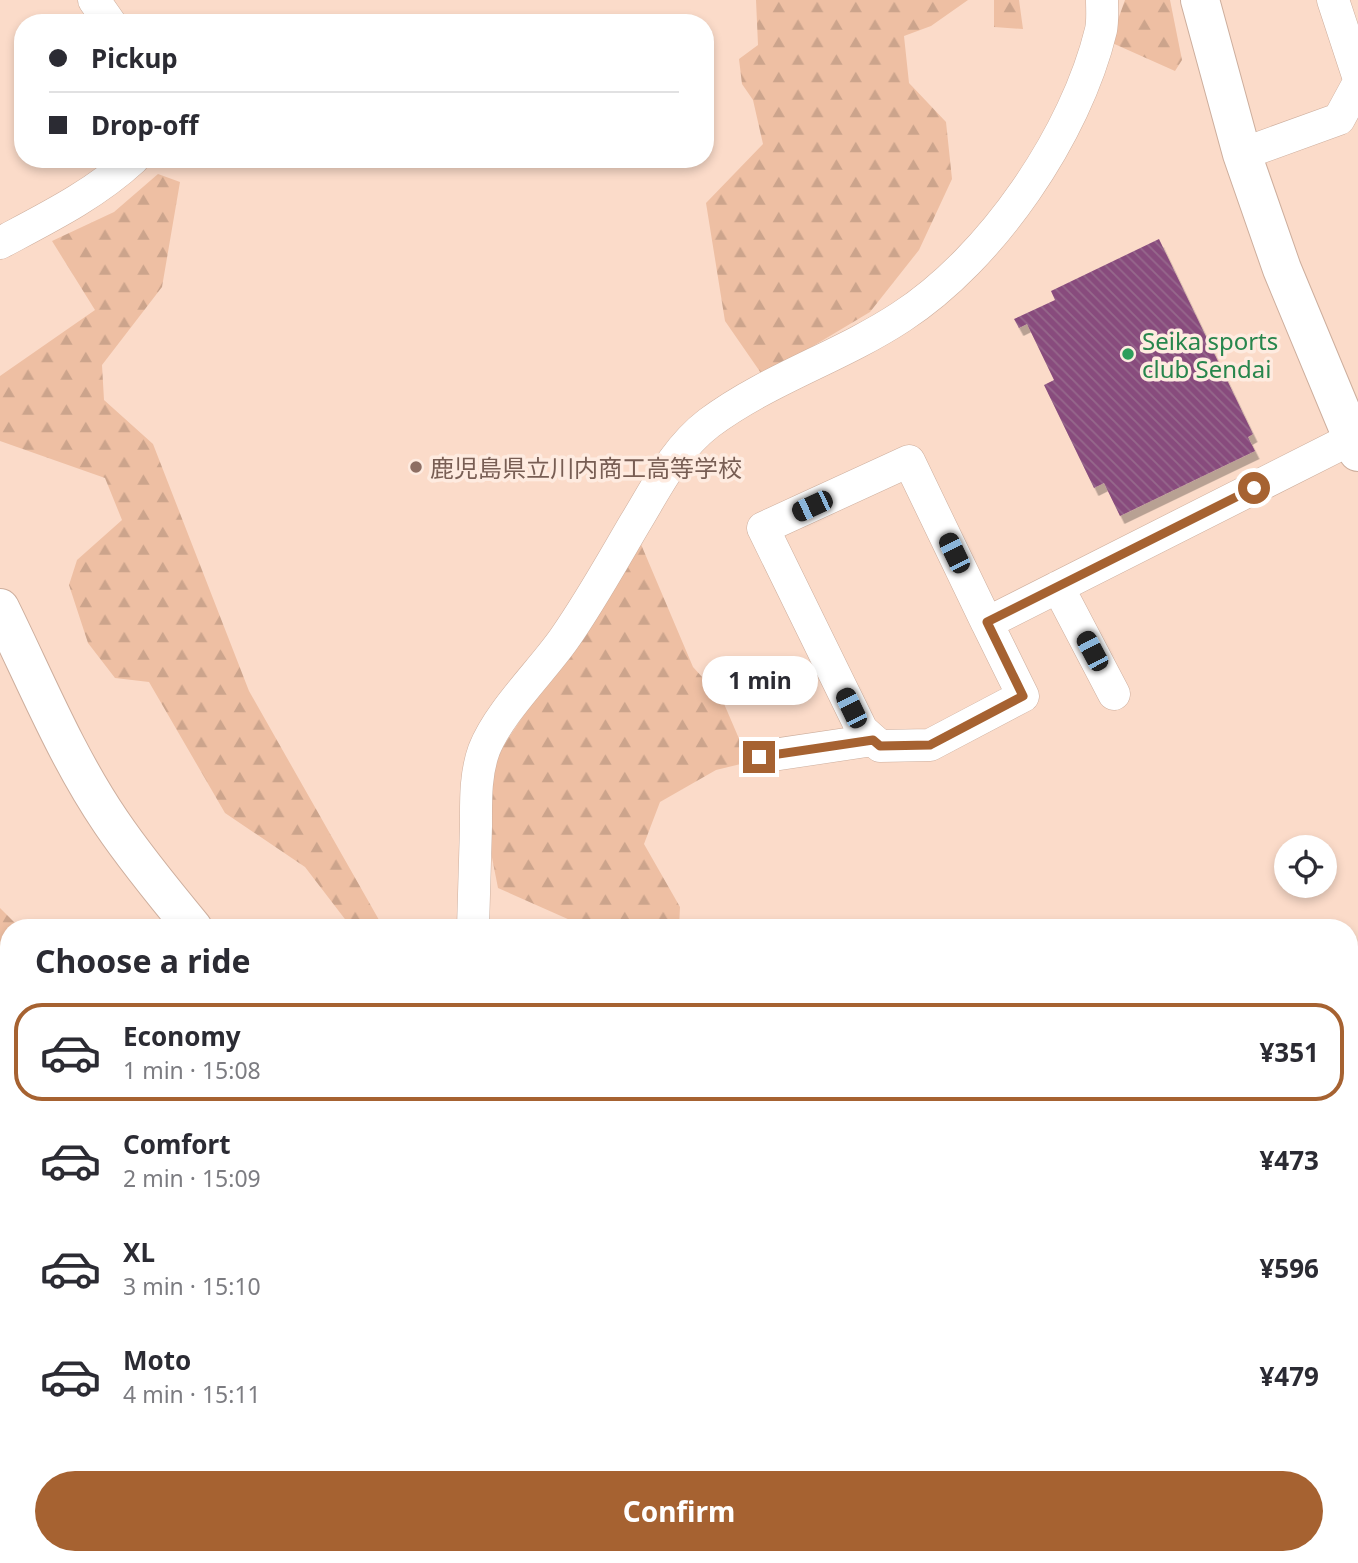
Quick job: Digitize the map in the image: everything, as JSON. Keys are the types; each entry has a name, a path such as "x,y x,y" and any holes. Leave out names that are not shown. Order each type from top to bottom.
{"street":[{"path":"473,919 477,778 484,750 495,729 563,640 672,460 709,423 764,389 902,316 967,262 997,230 1039,172 1079,95 1102,27 1102,0"},
{"path":"987,622 1354,446 1282,269 1242,154 1200,0"},
{"path":"1333,0 1358,76"},
{"path":"1242,154 1349,116 1358,84"},
{"path":"0,243 73,205 123,168"},
{"path":"908,461 987,622 1023,696 930,745 880,746 862,730 763,528 908,461"},
{"path":"1058,587 1114,694"},
{"path":"0,608 72,756 109,820 148,874 186,919"},
{"path":"759,757 873,740"}],"green space":[{"path":"756,0 968,0 931,26 904,36 909,83 946,122 952,179 919,250 870,312 763,376 725,321 706,203 763,144 753,100 742,84 739,59 758,45"},
{"path":"994,0 1019,0 1023,29 994,27"},
{"path":"1125,0 1170,0 1182,60 1175,71 1110,42"},
{"path":"158,174 180,182 162,287 102,365 104,400 153,444 249,691 378,919 345,919 305,867 225,813 149,682 115,678 88,643 69,585 77,560 122,520 105,478 0,441 0,376 95,310 52,241 114,212"},
{"path":"640,542 693,667 722,699 749,762 716,770 660,802 644,844 680,907 679,919 568,919 498,888 484,817 495,758"},
{"path":"0,908 11,919 0,919"}],"building":[{"name":"Seika sports club Sendai","path":"1159,239 1253,434 1248,437 1255,451 1120,516 1104,483 1094,488 1044,385 1054,380 1027,324 1019,328 1014,319 1055,300 1051,291"}],"place":[{"name":"Seika sports club Sendai","path":"1128,354"},
{"name":"鹿児島県立川内商工高等学校","path":"416,467"}],"route":[{"path":"759,757 873,740 880,746 930,745 1023,696 987,622 1254,488"}]}
